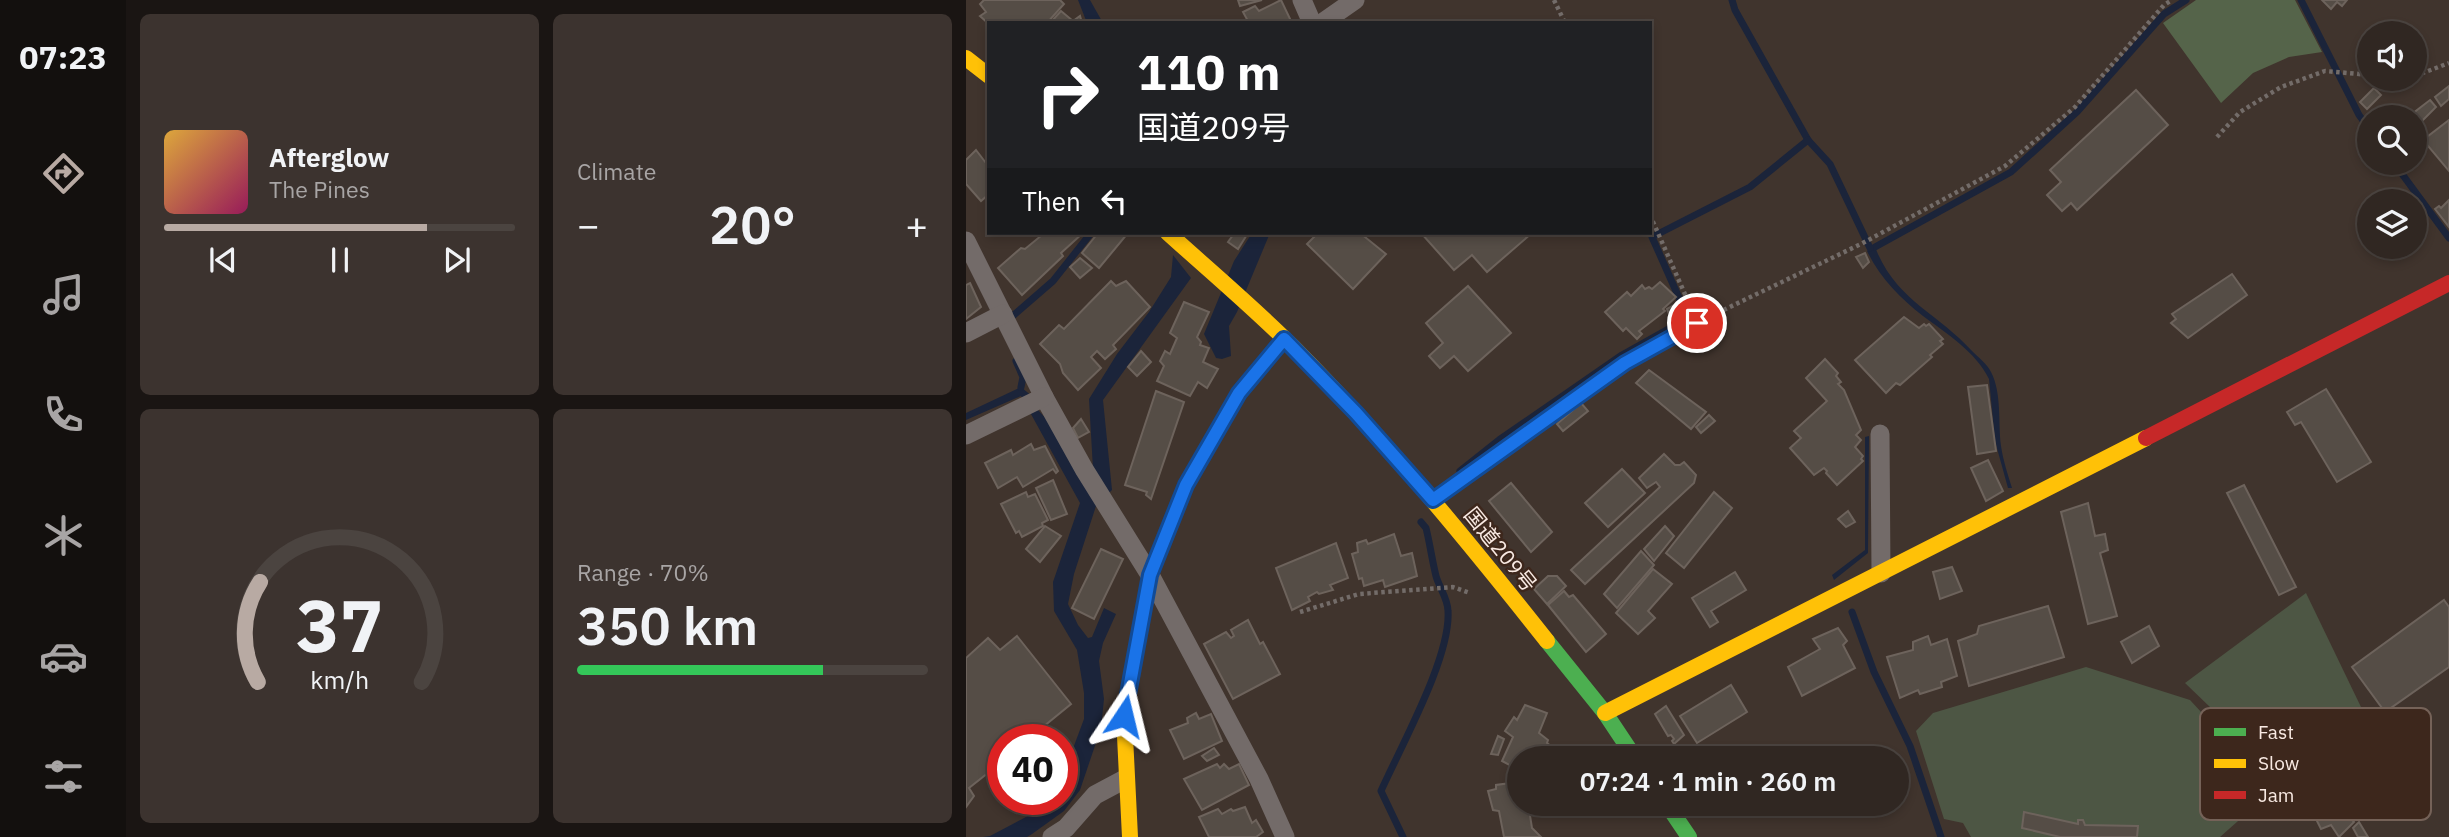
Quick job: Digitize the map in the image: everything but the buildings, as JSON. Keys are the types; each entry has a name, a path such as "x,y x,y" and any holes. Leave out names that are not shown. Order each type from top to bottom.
{"main road":[{"path":"966,58 987,74"},
{"name":"国道209号","path":"1170,235 1284,339 1356,413 1456,526 1605,713 1627,746"},
{"path":"1605,713 2449,284"},
{"path":"1130,837 1125,779 1124,716 1150,575 1193,474 1239,393 1284,339"},
{"path":"1675,816 1689,837"}],"street":[{"path":"1302,0 1311,21"},
{"path":"1325,21 1355,0"},
{"path":"966,240 1044,397 1084,470 1150,575 1259,779 1285,837"},
{"path":"966,333 1003,314"},
{"path":"966,435 1044,397"},
{"path":"1881,434 1881,573"},
{"path":"1052,837 1066,828 1095,795 1125,779"}],"lane":[{"path":"1433,500 1625,363 1697,323"}],"path":[{"path":"1554,0 1564,21"},
{"path":"1652,220 1697,323 1861,244 2004,166 2075,107 2164,5 2172,0"},
{"path":"2427,71 2449,63"},
{"path":"2217,137 2240,112 2281,87 2325,71 2357,74"},
{"path":"1300,612 1359,594 1452,587 1478,596"}],"green space":[{"path":"2196,0 2295,0 2322,52 2289,57 2253,73 2221,103 2163,23"},
{"path":"2306,593 2361,708 2211,708 2185,683"},
{"path":"2086,667 2190,700 2200,711 2200,820 2239,820 2220,837 1971,837 1963,823 1944,819 1916,731 1933,713"}],"water":[{"path":"1078,0 1090,0 1102,21 1086,21"},
{"path":"1251,235 1269,235 1229,326 1231,356 1222,359 1216,358 1204,334 1234,261"},
{"path":"1875,247 1894,281 1918,305 1959,338 1991,372 1998,399 2002,451 2012,488 2008,488 1995,441 1989,379 1976,360 1951,336 1891,287 1867,251"},
{"path":"1173,255 1191,278 1103,400 1112,490 1096,506 1074,574 1068,604 1088,638 1092,637 1104,608 1116,614 1103,643 1099,661 1104,699 1101,728 1078,793 1078,735 1084,719 1084,693 1077,650 1054,611 1053,582 1080,503 1021,396 966,420 966,413 1021,387 1033,397 1038,410 1093,469 1089,399 1171,277"},
{"path":"1869,436 1868,553 1834,580 1832,575 1865,550 1865,437"},
{"path":"1030,815 1058,815 1027,837 983,837"}],"waterway":[{"path":"1732,0 1735,10 1808,140"},
{"path":"1875,247 2011,172 2077,112 2164,14 2186,0"},
{"path":"2301,0 2357,111"},
{"path":"1460,471 1499,440 1622,355 1688,318 1652,237 1750,187 1808,140 1830,164 1870,248"},
{"path":"2403,175 2449,238"},
{"path":"1007,321 1053,281 1089,235"},
{"path":"1016,361 1023,377 1021,387"},
{"path":"1403,837 1381,791 1433,676 1447,630 1447,602 1436,576 1426,528 1421,522"},
{"path":"1852,612 1874,672 1910,746 1941,837"}],"traffic: fast":[{"path":"1547,641 1605,713 1627,746"},
{"path":"1675,816 1689,837"}],"traffic: slow":[{"path":"966,58 987,74"},
{"path":"1170,235 1263,318 1361,418 1425,491 1547,641"},
{"path":"1605,713 2146,438"},
{"path":"1130,837 1124,716 1150,575 1165,538"}],"traffic: jam":[{"path":"2146,438 2449,283"},
{"path":"1165,538 1186,485 1239,393 1284,339"}],"route":[{"path":"1124,716 1150,575 1186,485 1239,393 1284,339 1356,413 1433,500 1625,363 1697,323"}]}
